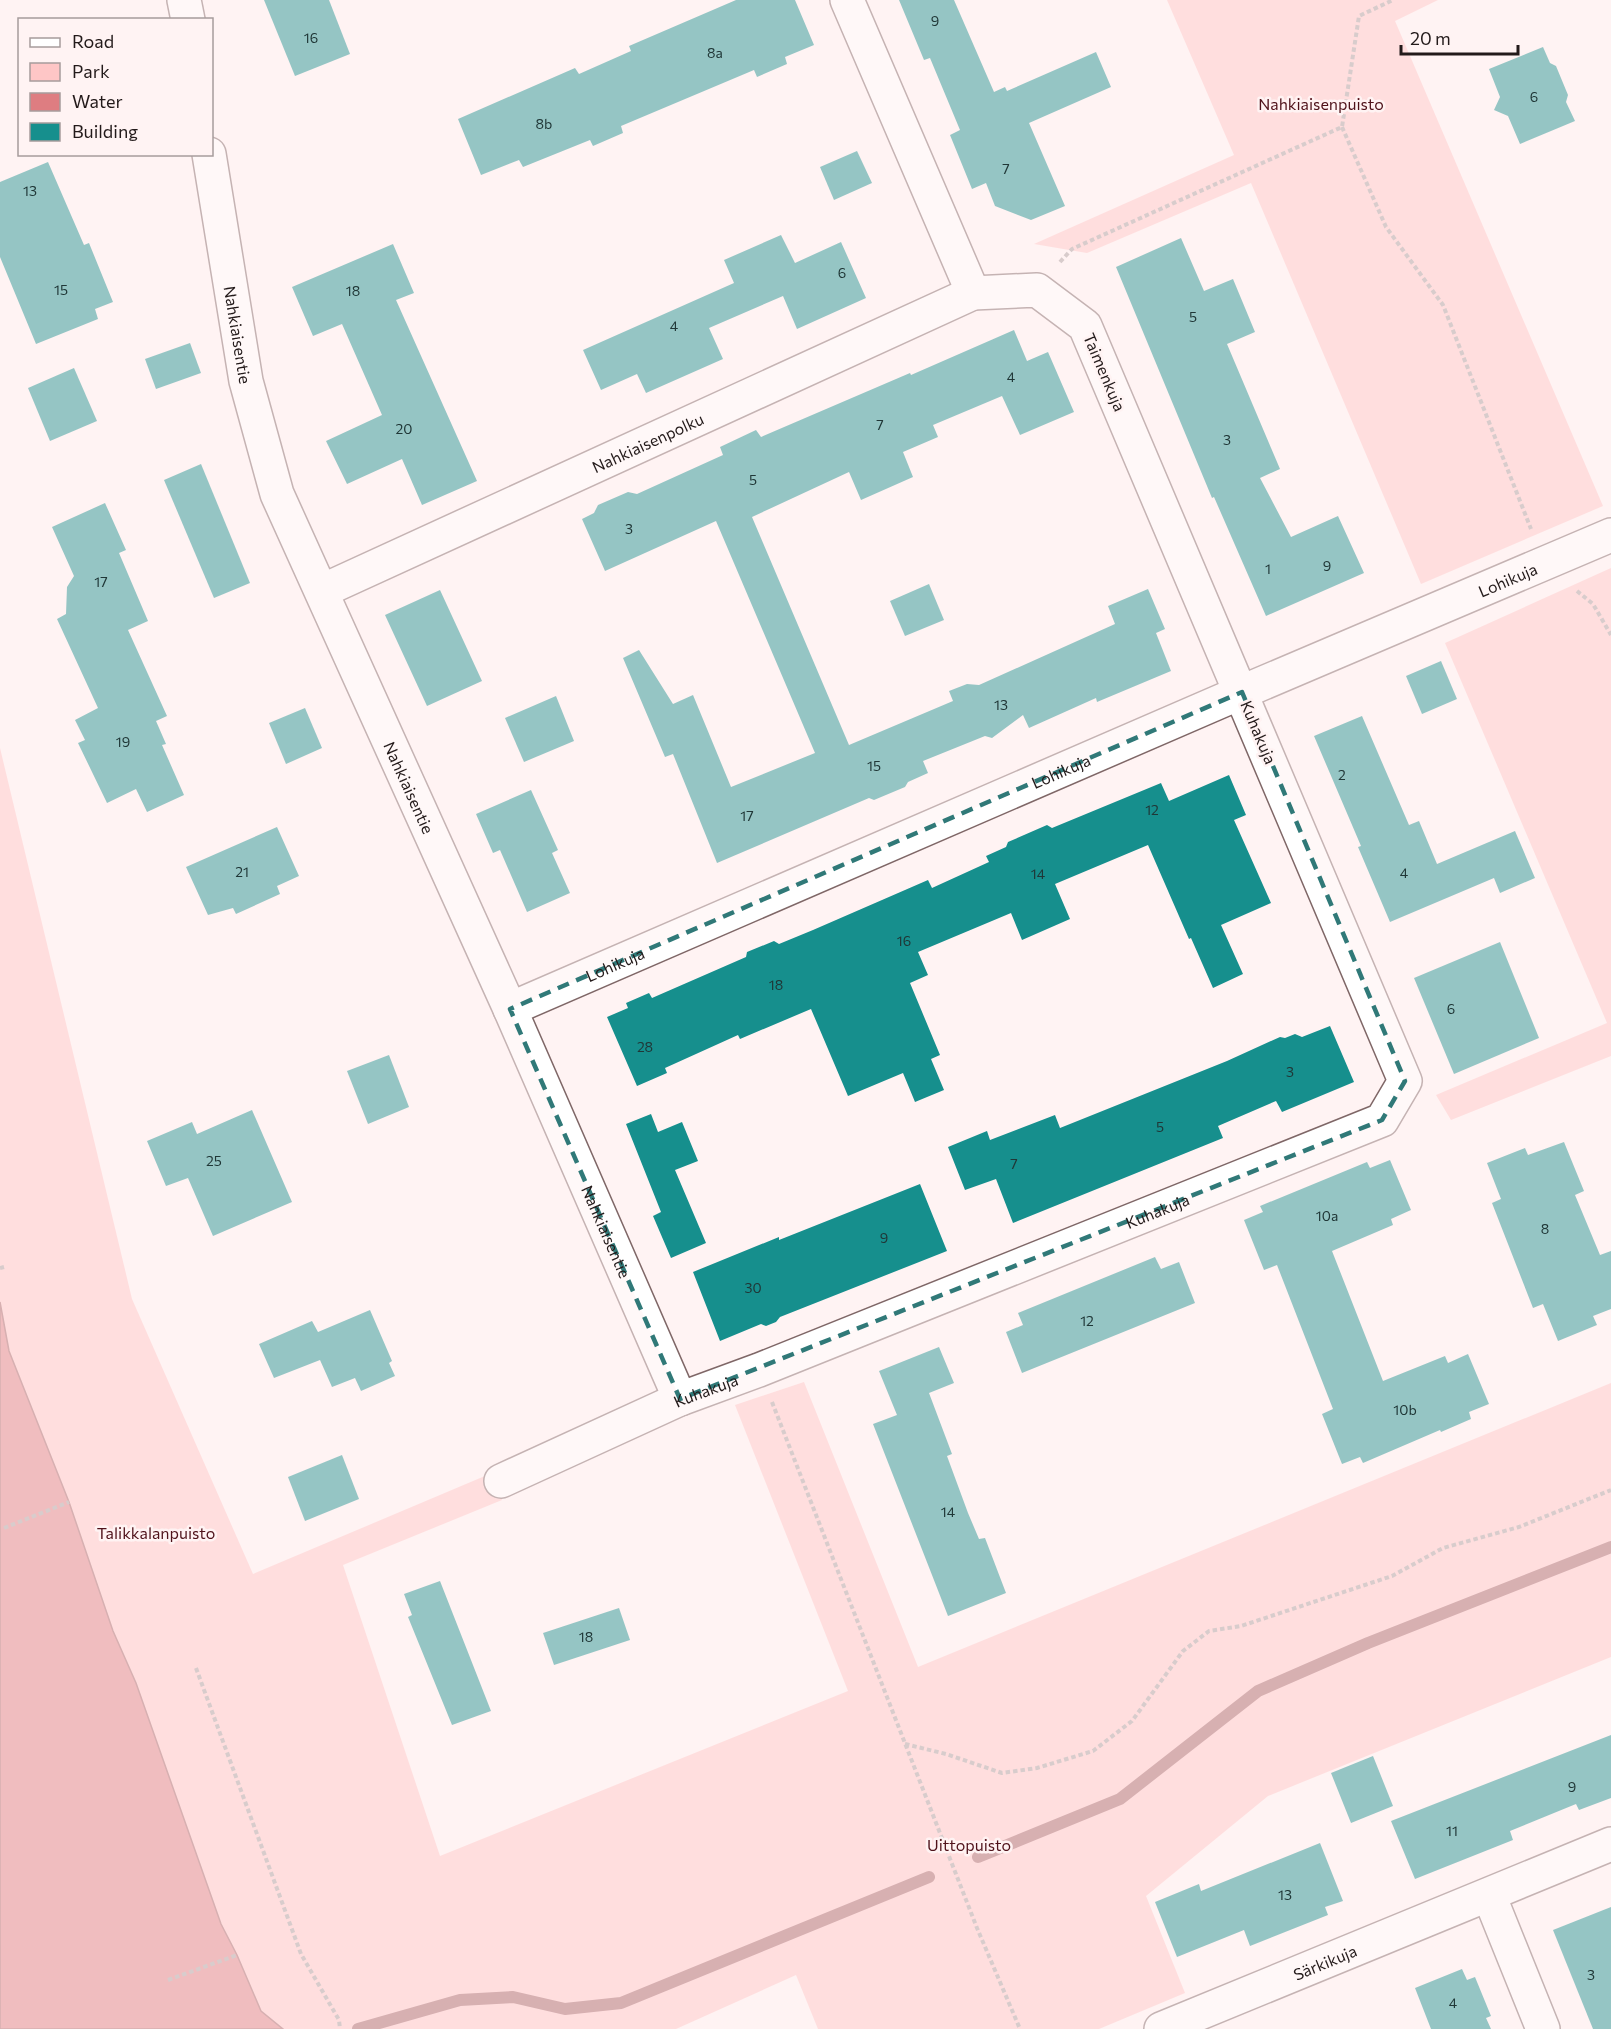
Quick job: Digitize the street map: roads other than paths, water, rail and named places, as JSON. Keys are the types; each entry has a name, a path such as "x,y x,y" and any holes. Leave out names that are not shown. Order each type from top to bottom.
{"street":[{"path":"184,0 188,18"},
{"path":"847,0 973,293"},
{"name":"Nahkiaisentie","path":"209,156 246,381 277,494 510,1009 680,1399"},
{"name":"Taimenkuja","path":"973,293 1037,290 1085,326 1242,692"},
{"name":"Nahkiaisenpolku","path":"322,591 973,293"},
{"name":"Lohikuja","path":"510,1009 1611,535"},
{"name":"Kuhakuja","path":"501,1481 680,1399 759,1370 1382,1120 1405,1081 1242,692"},
{"name":"Särkikuja","path":"1161,2029 1611,1844"},
{"path":"1489,1895 1543,2029"}],"water":[{"path":"0,1302 9,1351 69,1502 113,1631 136,1683 221,1924 261,2011 283,2029 0,2029"}],"waterway":[{"path":"978,1857 1120,1799 1258,1691 1368,1643 1611,1547"},
{"path":"358,2029 460,2000 513,1997 565,2009 621,2003 929,1877"}],"park label":[{"name":"Nahkiaisenpuisto","path":"1321,103"},
{"name":"Talikkalanpuisto","path":"156,1532"},
{"name":"Uittopuisto","path":"969,1844"}]}
